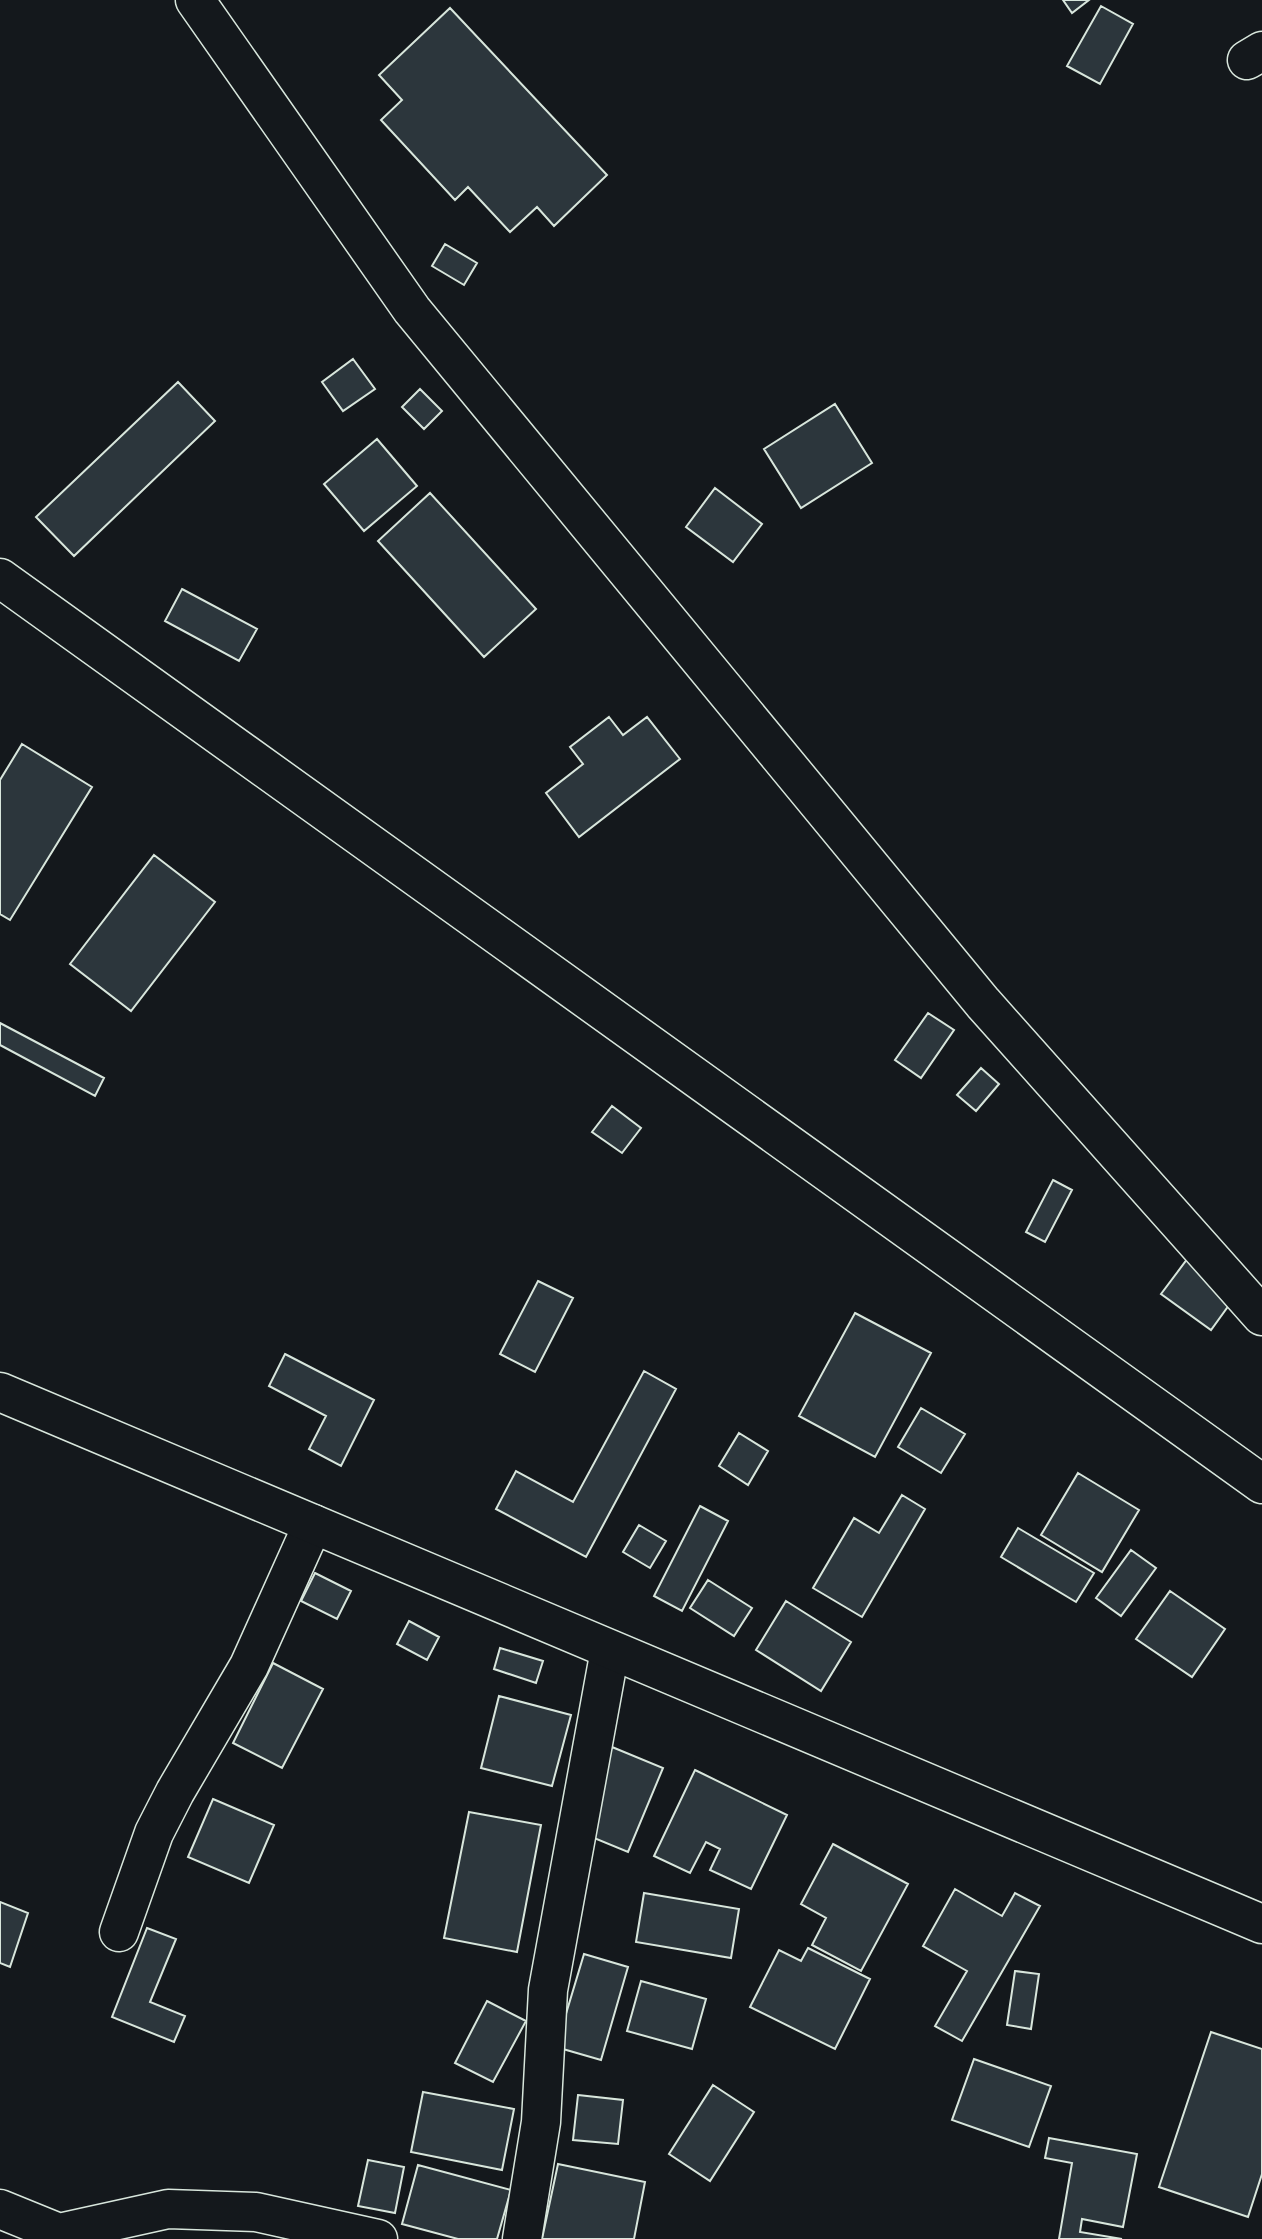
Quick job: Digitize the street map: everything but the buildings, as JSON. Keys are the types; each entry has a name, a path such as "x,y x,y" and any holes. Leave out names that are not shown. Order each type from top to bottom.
{"main road":[{"path":"195,0 412,310 983,1003 1262,1316"},
{"path":"0,578 1262,1484"},
{"path":"0,1392 1262,1924"},
{"path":"119,1931 154,1833 249,1665 313,1524"},
{"path":"522,2239 541,2122 548,1990 610,1650"},
{"path":"0,2208 56,2236 168,2209 256,2212 378,2239"}]}
